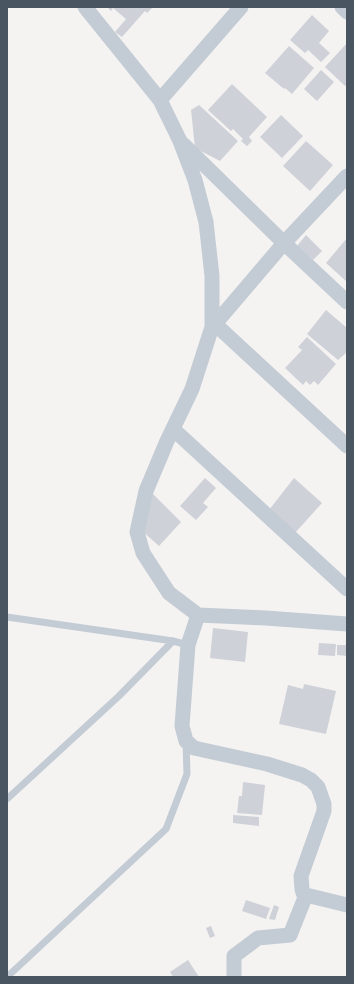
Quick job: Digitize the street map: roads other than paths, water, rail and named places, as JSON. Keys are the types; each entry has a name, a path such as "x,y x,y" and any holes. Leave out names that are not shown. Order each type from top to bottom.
{"street":[{"path":"160,100 241,7"},
{"path":"342,7 347,12"},
{"path":"92,10 160,100 180,141 195,180 206,222 212,276 214,325 192,389 146,491 137,532 143,553 169,593 198,615 347,624"},
{"path":"180,141 284,243 347,302"},
{"path":"214,325 284,243 347,176"},
{"path":"214,325 347,446"},
{"path":"173,429 347,590"},
{"path":"198,615 188,645 182,726 186,741 194,748 267,764 302,775 311,780 318,787 324,804 324,811 301,876 302,889 303,893 306,895 347,905"},
{"path":"234,977 234,956 240,951 258,938 290,935 306,895"}],"lane":[{"path":"7,623 10,617 173,641 188,645"},
{"path":"7,799 119,696 173,641"},
{"path":"7,977 166,829 187,774 186,741"}]}
